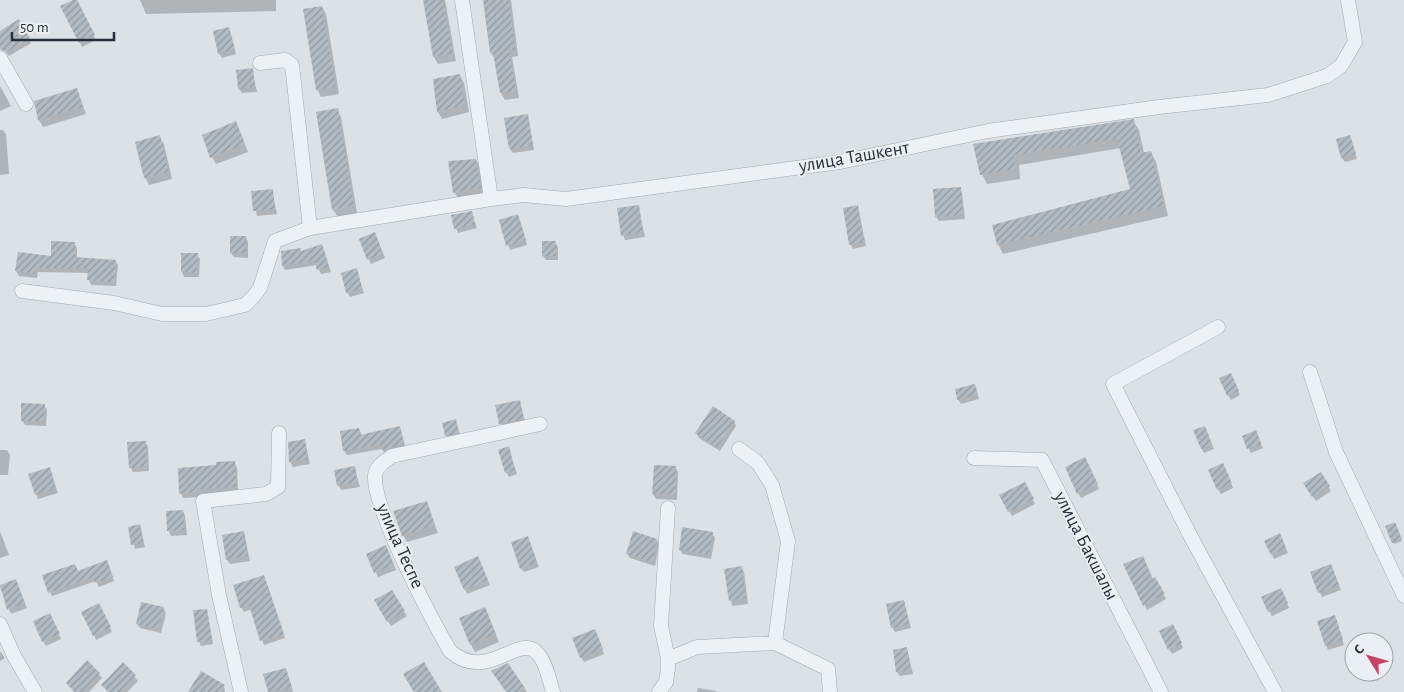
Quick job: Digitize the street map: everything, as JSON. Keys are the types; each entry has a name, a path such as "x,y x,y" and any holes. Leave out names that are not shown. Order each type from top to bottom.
{"street":[{"path":"462,0 491,200"},
{"name":"улица Ташкент","path":"22,291 114,303 162,314 206,314 245,305 260,288 275,241 310,228 524,195 566,198 840,162 988,131 1159,107 1268,95 1327,76 1341,66 1355,42 1348,0"},
{"path":"0,58 26,104"},
{"path":"260,63 285,60 292,65 310,228"},
{"path":"1218,327 1114,384 1191,537 1275,692"},
{"path":"1310,372 1336,452 1404,596"},
{"name":"улица Теспе","path":"540,424 392,456 379,466 375,474 376,487 384,515 450,651 469,662 482,663 518,649 526,647 532,649 543,661 553,692"},
{"path":"241,692 219,595 203,501 266,494 278,486 279,433"},
{"path":"740,449 758,463 772,485 788,541 775,643"},
{"name":"улица Бакшалы","path":"974,458 1042,460 1161,692"},
{"path":"659,692 666,682 668,659 661,626 668,508"},
{"path":"0,624 14,656 35,692"},
{"path":"668,659 697,647 775,643 828,669 830,692"}],"building":[{"path":"77,0 95,35 79,43 60,6"},
{"path":"423,0 443,0 453,54 433,57"},
{"path":"483,0 509,0 515,50 509,50 516,91 500,93 493,53 490,53"},
{"path":"322,6 336,87 316,90 303,9"},
{"path":"19,19 30,38 6,52 0,49 0,31"},
{"path":"229,27 235,49 218,54 213,31"},
{"path":"253,68 255,87 238,89 236,70"},
{"path":"460,74 465,105 437,112 433,79"},
{"path":"77,88 83,107 38,120 34,101"},
{"path":"338,108 354,206 332,210 316,112"},
{"path":"528,114 533,145 509,149 504,118"},
{"path":"1134,119 1141,153 1151,151 1164,206 997,245 992,225 1130,189 1117,139 1014,155 1016,169 980,175 973,144"},
{"path":"236,121 245,144 210,158 202,135"},
{"path":"160,135 169,172 144,178 135,142"},
{"path":"1350,135 1356,154 1341,158 1336,139"},
{"path":"476,159 481,188 453,193 448,161"},
{"path":"961,187 963,215 935,217 933,189"},
{"path":"273,189 275,209 253,211 251,191"},
{"path":"639,205 643,232 621,236 617,208"},
{"path":"858,205 864,242 849,245 843,208"},
{"path":"472,211 475,224 454,229 451,215"},
{"path":"518,214 526,240 506,246 499,220"},
{"path":"375,232 383,254 367,260 359,239"},
{"path":"230,236 246,236 246,253 230,253"},
{"path":"51,241 75,242 75,257 116,260 114,282 87,280 88,268 36,268 35,274 15,271 18,252 51,256"},
{"path":"542,241 556,241 556,256 542,256"},
{"path":"322,244 329,267 317,270 314,261 282,266 281,251 301,248 301,251"},
{"path":"181,253 198,253 197,273 181,272"},
{"path":"357,268 362,288 346,293 341,273"},
{"path":"1231,373 1239,391 1227,396 1219,378"},
{"path":"975,384 978,394 957,400 955,389"},
{"path":"520,400 524,419 499,424 495,405"},
{"path":"21,403 45,404 44,422 21,421"},
{"path":"713,406 735,421 717,447 695,433"},
{"path":"456,419 459,433 445,436 442,423"},
{"path":"400,426 404,444 382,450 380,445 343,451 340,431 359,428 360,435"},
{"path":"1205,426 1212,444 1201,449 1193,430"},
{"path":"1256,430 1261,444 1247,449 1242,436"},
{"path":"305,439 308,459 289,462 288,442"},
{"path":"146,441 148,466 129,468 127,442"},
{"path":"509,446 515,470 505,473 498,450"},
{"path":"1085,457 1098,484 1077,494 1065,467"},
{"path":"235,461 236,487 198,489 198,492 179,494 178,468 216,465 216,462"},
{"path":"1223,463 1232,483 1217,490 1208,470"},
{"path":"654,465 676,466 675,495 652,494"},
{"path":"355,466 358,482 337,486 334,470"},
{"path":"50,467 56,488 35,495 28,474"},
{"path":"1321,472 1330,486 1312,497 1303,483"},
{"path":"1025,482 1034,499 1008,512 999,495"},
{"path":"427,501 435,525 402,536 393,511"},
{"path":"183,510 185,530 167,531 166,511"},
{"path":"1395,522 1402,539 1392,543 1385,526"},
{"path":"140,524 144,543 131,545 128,527"},
{"path":"682,527 713,532 709,555 679,550"},
{"path":"244,531 248,556 226,560 222,535"},
{"path":"633,531 657,539 653,563 626,554"},
{"path":"1280,533 1286,548 1271,555 1264,541"},
{"path":"528,536 537,562 520,569 511,542"},
{"path":"386,545 394,565 374,573 366,554"},
{"path":"478,556 488,580 464,590 454,567"},
{"path":"1143,556 1153,579 1155,577 1165,594 1143,606 1123,564"},
{"path":"107,560 113,577 95,583 93,577 48,593 42,575 75,564 78,571"},
{"path":"1331,564 1339,585 1318,593 1310,572"},
{"path":"742,566 746,599 729,601 724,569"},
{"path":"264,575 284,634 260,641 249,605 240,608 233,585"},
{"path":"16,579 25,603 7,610 0,585"},
{"path":"1281,588 1288,603 1268,612 1261,597"},
{"path":"392,590 405,611 387,622 374,600"},
{"path":"904,600 909,624 891,628 886,604"},
{"path":"141,602 164,607 158,629 136,624"},
{"path":"99,603 111,627 93,636 81,612"},
{"path":"485,607 496,634 470,645 459,618"},
{"path":"207,609 212,640 197,642 193,610"},
{"path":"50,613 60,634 42,642 33,621"},
{"path":"1335,615 1343,640 1325,646 1317,621"},
{"path":"1173,624 1182,643 1168,650 1159,631"},
{"path":"595,629 603,649 580,658 572,638"},
{"path":"907,647 911,670 896,672 893,650"},
{"path":"87,660 100,673 82,692 75,692 66,683"},
{"path":"123,662 136,675 120,692 109,692 101,685"},
{"path":"424,662 442,692 414,692 403,674"},
{"path":"508,663 525,688 519,692 506,692 491,671"},
{"path":"286,668 292,688 268,692 263,674"},
{"path":"201,671 225,685 221,692 188,692"}]}
